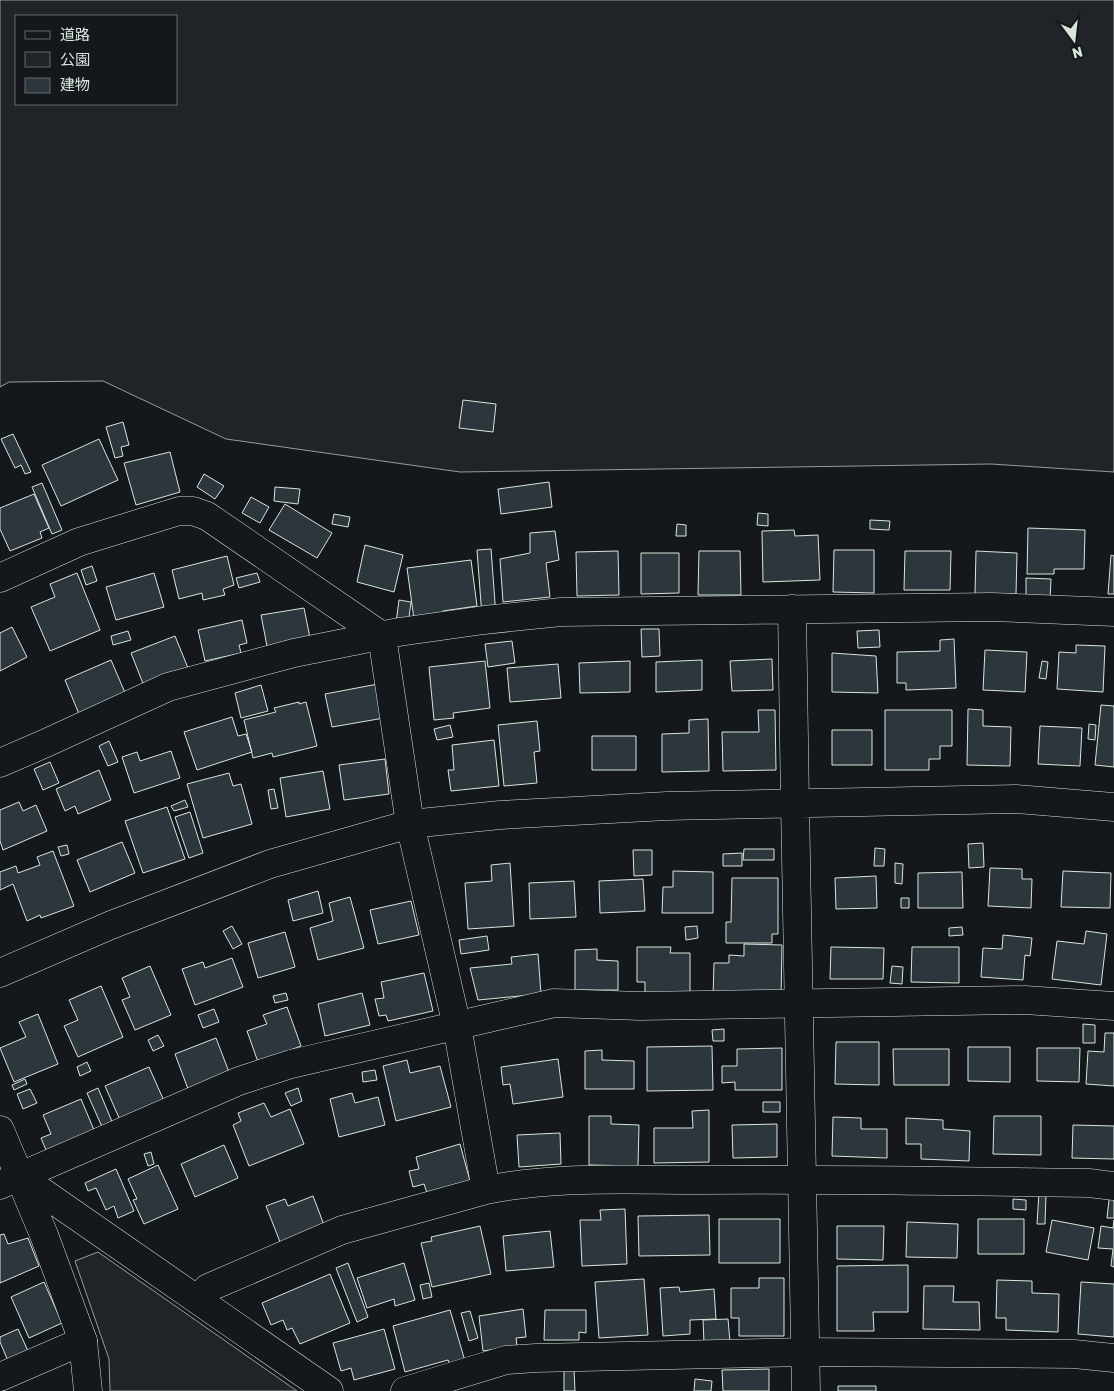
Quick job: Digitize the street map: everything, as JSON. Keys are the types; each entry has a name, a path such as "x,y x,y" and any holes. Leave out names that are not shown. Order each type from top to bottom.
{"street":[{"path":"0,578 79,542 179,512 193,511 207,516 382,636 410,824 457,1026 486,1190"},
{"path":"0,763 168,687 294,653 382,636 484,620 561,612 992,606 1114,612"},
{"path":"792,609 806,1391"},
{"path":"0,973 111,925 270,864 410,824 500,815 667,806 1016,799 1114,807"},
{"path":"10,1180 239,1081 291,1064 554,1003 640,1006 1025,1000 1114,1006"},
{"path":"0,1130 10,1180 44,1235 83,1341 88,1391"},
{"path":"197,1299 208,1288 342,1230 486,1190 509,1186 557,1181 802,1179 1089,1183 1114,1186"},
{"path":"10,1180 197,1299 329,1391"},
{"path":"0,1377 83,1341"},
{"path":"405,1391 506,1360 805,1352 1074,1354 1114,1358"}],"green space":[{"path":"0,0 1114,0 1114,472 991,464 460,472 226,439 103,381 9,382 0,387"},
{"path":"98,1252 297,1391 110,1391 109,1359 75,1261"}],"building":[{"path":"463,400 496,404 493,432 459,428"},
{"path":"123,422 129,445 121,447 123,456 115,458 106,427"},
{"path":"13,434 31,472 25,474 21,465 15,468 1,439"},
{"path":"99,439 118,480 61,506 42,465"},
{"path":"170,452 180,492 136,505 124,463"},
{"path":"204,474 224,486 215,499 197,487"},
{"path":"549,482 552,507 501,514 498,489"},
{"path":"42,483 62,530 52,534 32,487"},
{"path":"275,487 300,489 298,504 274,501"},
{"path":"34,494 49,528 40,532 42,538 10,551 0,529 0,508"},
{"path":"251,497 269,507 260,523 242,513"},
{"path":"285,504 332,533 317,558 269,530"},
{"path":"758,513 768,514 768,526 757,525"},
{"path":"334,514 350,517 348,527 332,524"},
{"path":"870,520 890,521 889,530 870,529"},
{"path":"677,524 686,525 686,536 676,536"},
{"path":"1028,528 1085,530 1084,569 1054,569 1054,574 1027,574"},
{"path":"794,530 795,536 818,535 820,580 763,582 762,531"},
{"path":"555,531 559,560 546,563 550,597 503,602 500,559 530,553 530,533"},
{"path":"365,545 403,555 394,592 357,582"},
{"path":"491,549 496,616 482,617 477,550"},
{"path":"834,550 874,550 874,593 833,592"},
{"path":"618,551 619,595 577,596 576,552"},
{"path":"699,551 740,551 741,595 698,595"},
{"path":"905,551 951,551 950,590 904,590"},
{"path":"976,551 1017,553 1016,594 975,594"},
{"path":"641,553 679,553 679,593 641,594"},
{"path":"1111,555 1114,556 1114,594 1108,594"},
{"path":"227,556 234,585 223,589 225,595 203,600 202,593 179,599 172,570"},
{"path":"471,560 477,606 443,611 444,614 414,619 407,568"},
{"path":"92,566 97,581 86,585 81,570"},
{"path":"77,573 100,630 50,651 31,607 55,597 50,584"},
{"path":"154,573 164,607 116,620 106,587"},
{"path":"257,573 260,582 239,588 236,578"},
{"path":"1026,578 1051,579 1050,600 1026,599"},
{"path":"399,600 411,602 408,625 396,623"},
{"path":"304,608 310,638 267,646 261,615"},
{"path":"242,620 247,643 239,645 241,653 205,661 198,630"},
{"path":"12,627 27,657 0,671 0,633"},
{"path":"641,629 659,629 660,656 642,657"},
{"path":"879,630 880,647 858,648 857,631"},
{"path":"128,631 131,640 113,645 111,636"},
{"path":"175,636 188,668 144,686 131,653"},
{"path":"954,639 956,688 906,690 906,683 897,683 897,652 940,651 940,640"},
{"path":"512,641 515,663 488,667 485,644"},
{"path":"1076,645 1105,646 1103,692 1057,689 1059,652 1076,653"},
{"path":"985,650 1027,652 1025,692 983,690"},
{"path":"832,653 876,656 878,693 832,692"},
{"path":"772,659 773,690 732,691 730,661"},
{"path":"111,660 126,695 79,714 65,680"},
{"path":"702,660 702,690 656,692 656,662"},
{"path":"485,661 490,708 453,713 454,718 434,720 429,667"},
{"path":"630,661 630,692 580,693 579,663"},
{"path":"1042,661 1048,662 1046,679 1039,678"},
{"path":"558,664 561,698 510,702 507,668"},
{"path":"378,684 384,718 332,727 325,694"},
{"path":"261,685 268,711 241,718 235,693"},
{"path":"299,702 299,704 306,702 317,746 273,757 272,753 253,758 244,720 276,712 274,708"},
{"path":"1101,705 1114,706 1114,767 1095,765"},
{"path":"968,709 983,710 983,726 1011,727 1010,766 967,765"},
{"path":"758,710 775,710 776,770 723,771 722,732 759,732"},
{"path":"885,710 952,710 952,746 940,746 940,759 929,759 929,770 885,770"},
{"path":"232,717 238,736 246,734 252,752 197,770 184,732"},
{"path":"708,719 709,771 662,772 662,734 689,733 689,720"},
{"path":"537,721 540,751 534,752 537,783 504,786 498,725"},
{"path":"1089,724 1096,725 1095,740 1088,739"},
{"path":"450,725 453,737 437,740 434,729"},
{"path":"1040,726 1082,728 1080,766 1038,764"},
{"path":"832,730 872,730 872,765 832,765"},
{"path":"592,736 636,736 636,770 592,770"},
{"path":"494,740 499,786 451,791 448,770 454,770 452,745"},
{"path":"109,741 118,762 108,766 99,746"},
{"path":"171,751 180,778 134,793 122,757 137,752 140,761"},
{"path":"385,759 389,794 344,800 339,765"},
{"path":"50,762 59,783 43,790 34,769"},
{"path":"99,770 111,800 78,814 75,806 65,811 56,789"},
{"path":"323,771 330,809 286,817 280,778"},
{"path":"229,773 233,786 241,784 252,824 203,838 187,784"},
{"path":"274,789 278,808 271,809 268,790"},
{"path":"185,800 188,807 174,811 171,806"},
{"path":"19,802 23,811 36,805 47,831 3,850 0,841 0,810"},
{"path":"167,807 185,859 143,873 125,821"},
{"path":"190,812 203,853 189,858 175,817"},
{"path":"122,842 135,873 90,892 77,860"},
{"path":"983,843 984,867 969,868 968,844"},
{"path":"67,845 69,854 61,856 58,847"},
{"path":"875,848 885,849 884,866 874,866"},
{"path":"744,849 774,849 774,860 743,860"},
{"path":"633,850 652,850 652,875 634,876"},
{"path":"53,851 74,906 41,918 40,915 27,921 13,884 0,890 0,872 16,866 18,873 40,865 37,857"},
{"path":"742,853 742,866 723,866 723,854"},
{"path":"510,863 514,926 468,929 465,883 492,881 491,865"},
{"path":"895,863 903,864 902,884 895,883"},
{"path":"990,868 1022,869 1022,879 1032,879 1031,908 988,906"},
{"path":"673,871 713,872 713,913 662,913 663,887 673,887"},
{"path":"1063,871 1111,873 1110,908 1061,907"},
{"path":"962,872 963,908 918,908 918,873"},
{"path":"876,876 877,908 836,909 835,878"},
{"path":"732,878 778,878 778,934 772,934 772,943 726,943 726,922 731,922"},
{"path":"643,879 645,911 600,913 599,881"},
{"path":"574,881 576,917 530,919 529,883"},
{"path":"318,891 323,913 293,921 288,900"},
{"path":"350,897 364,948 318,960 310,928 333,921 329,903"},
{"path":"901,898 909,898 909,908 901,908"},
{"path":"411,901 419,935 378,944 370,910"},
{"path":"232,926 242,944 233,949 223,931"},
{"path":"697,926 698,938 686,940 685,927"},
{"path":"962,927 963,935 949,936 949,928"},
{"path":"1086,931 1107,934 1101,985 1052,979 1057,941 1084,944"},
{"path":"285,932 295,967 258,978 248,943"},
{"path":"1003,935 1032,938 1030,956 1025,955 1023,980 981,977 983,948 1002,949"},
{"path":"487,936 489,950 461,954 459,940"},
{"path":"744,944 782,945 781,999 713,998 714,963 729,963 729,955 744,956"},
{"path":"637,947 671,947 670,953 690,953 690,1003 645,1002 645,982 637,982"},
{"path":"831,947 884,948 883,979 830,979"},
{"path":"912,947 959,947 959,983 911,982"},
{"path":"597,949 597,960 618,961 618,990 575,990 575,950"},
{"path":"538,954 541,994 478,1000 470,968 512,964 511,957"},
{"path":"232,958 243,987 195,1005 182,969 203,962 205,968"},
{"path":"150,966 171,1015 135,1030 122,1000 130,997 122,978"},
{"path":"892,966 903,967 902,984 890,983"},
{"path":"424,973 433,1011 388,1021 386,1015 379,1016 375,999 384,998 381,982"},
{"path":"101,986 123,1037 78,1057 64,1026 78,1020 69,1000"},
{"path":"286,993 288,1000 275,1003 273,996"},
{"path":"362,993 370,1025 325,1036 318,1004"},
{"path":"287,1007 301,1046 258,1062 247,1031 267,1024 263,1015"},
{"path":"214,1009 219,1022 203,1028 198,1015"},
{"path":"38,1014 58,1064 14,1082 0,1048 26,1037 19,1022"},
{"path":"1083,1024 1095,1025 1095,1043 1083,1043"},
{"path":"724,1029 724,1041 713,1041 712,1030"},
{"path":"1105,1033 1114,1033 1114,1086 1086,1084 1088,1051 1104,1052"},
{"path":"158,1035 164,1046 153,1051 148,1040"},
{"path":"216,1038 229,1072 188,1089 175,1054"},
{"path":"836,1042 879,1042 879,1085 835,1084"},
{"path":"712,1046 713,1090 647,1091 647,1047"},
{"path":"968,1047 1010,1047 1010,1082 968,1081"},
{"path":"782,1048 782,1090 735,1090 735,1082 722,1083 722,1066 737,1066 737,1049"},
{"path":"1037,1048 1080,1048 1079,1082 1037,1081"},
{"path":"893,1049 949,1049 949,1085 894,1085"},
{"path":"602,1050 602,1060 634,1061 634,1089 585,1089 585,1051"},
{"path":"558,1059 563,1097 513,1104 510,1084 503,1085 501,1067"},
{"path":"407,1060 410,1073 440,1066 451,1107 396,1121 383,1066"},
{"path":"87,1062 91,1071 80,1076 77,1067"},
{"path":"149,1067 164,1101 120,1120 105,1086"},
{"path":"375,1070 377,1080 363,1082 362,1072"},
{"path":"25,1079 27,1084 14,1090 12,1085"},
{"path":"98,1088 113,1124 103,1129 87,1093"},
{"path":"298,1088 302,1101 291,1106 285,1093"},
{"path":"30,1089 37,1103 23,1109 17,1094"},
{"path":"352,1093 355,1103 378,1097 385,1125 339,1137 330,1099"},
{"path":"81,1099 94,1130 46,1150 41,1138 51,1134 43,1115"},
{"path":"763,1102 780,1102 780,1112 763,1112"},
{"path":"264,1103 271,1117 290,1109 304,1144 249,1166 233,1125 241,1121 238,1113"},
{"path":"709,1110 709,1162 654,1163 654,1128 693,1128 692,1111"},
{"path":"589,1116 611,1116 611,1124 639,1125 638,1166 589,1165"},
{"path":"994,1116 1041,1116 1041,1155 993,1154"},
{"path":"833,1117 861,1118 861,1129 887,1129 887,1158 832,1156"},
{"path":"906,1118 943,1120 943,1129 970,1131 969,1161 921,1159 921,1144 906,1144"},
{"path":"777,1124 777,1157 733,1158 732,1125"},
{"path":"1073,1125 1114,1126 1114,1159 1072,1158"},
{"path":"560,1133 561,1164 519,1167 517,1135"},
{"path":"460,1144 470,1181 427,1193 424,1184 413,1187 409,1171 419,1169 416,1157"},
{"path":"224,1145 238,1178 195,1197 181,1164"},
{"path":"151,1152 154,1164 148,1166 144,1154"},
{"path":"158,1165 178,1209 144,1224 133,1200 137,1199 128,1179"},
{"path":"116,1169 134,1211 118,1218 114,1206 106,1210 96,1188 88,1191 85,1183"},
{"path":"1110,1191 1114,1191 1114,1218 1107,1218"},
{"path":"1039,1193 1046,1194 1045,1224 1037,1224"},
{"path":"313,1196 324,1225 280,1242 266,1206 285,1199 288,1206"},
{"path":"1013,1199 1026,1200 1026,1210 1013,1209"},
{"path":"625,1209 627,1264 582,1266 580,1220 601,1220 600,1210"},
{"path":"709,1215 710,1255 639,1256 638,1216"},
{"path":"719,1219 780,1219 780,1263 719,1263"},
{"path":"978,1219 1024,1219 1024,1254 978,1254"},
{"path":"1052,1220 1094,1228 1088,1260 1046,1252"},
{"path":"1114,1220 1114,1267 1111,1266 1113,1249 1098,1248 1101,1226 1113,1228"},
{"path":"907,1222 958,1224 957,1258 906,1257"},
{"path":"480,1226 491,1274 432,1287 421,1243 432,1241 431,1237"},
{"path":"837,1226 884,1226 883,1260 837,1259"},
{"path":"550,1231 554,1267 506,1271 503,1236"},
{"path":"4,1234 8,1244 28,1238 39,1266 0,1283 0,1235"},
{"path":"348,1263 368,1317 357,1322 336,1268"},
{"path":"404,1263 415,1300 395,1306 394,1299 367,1308 357,1278"},
{"path":"908,1265 908,1312 873,1312 874,1331 837,1331 837,1266"},
{"path":"330,1274 350,1323 300,1344 292,1328 287,1330 283,1320 271,1325 262,1303"},
{"path":"759,1278 784,1278 784,1336 739,1336 739,1318 731,1318 731,1288 759,1288"},
{"path":"644,1279 648,1335 599,1338 595,1282"},
{"path":"997,1280 1032,1281 1032,1293 1059,1294 1058,1332 1006,1330 1006,1318 996,1318"},
{"path":"44,1282 62,1323 29,1338 11,1297"},
{"path":"1081,1282 1114,1284 1114,1337 1078,1334"},
{"path":"429,1283 432,1297 423,1299 420,1285"},
{"path":"924,1286 954,1286 953,1302 979,1302 980,1330 923,1329"},
{"path":"679,1287 680,1292 714,1289 716,1319 690,1320 690,1334 663,1336 660,1288"},
{"path":"523,1309 526,1337 516,1338 517,1346 483,1351 479,1316"},
{"path":"450,1310 465,1361 450,1365 448,1360 405,1372 393,1326"},
{"path":"545,1310 586,1310 586,1333 579,1332 579,1340 544,1340"},
{"path":"470,1311 478,1338 469,1341 461,1313"},
{"path":"728,1319 730,1342 704,1343 703,1320"},
{"path":"18,1329 28,1351 8,1361 0,1342 0,1337"},
{"path":"384,1329 395,1369 354,1380 351,1368 341,1371 333,1343"},
{"path":"564,1369 574,1369 575,1391 564,1391"},
{"path":"769,1369 769,1391 723,1391 722,1370"},
{"path":"695,1379 712,1381 711,1391 694,1391"},
{"path":"838,1386 876,1386 876,1391 838,1391"}]}
